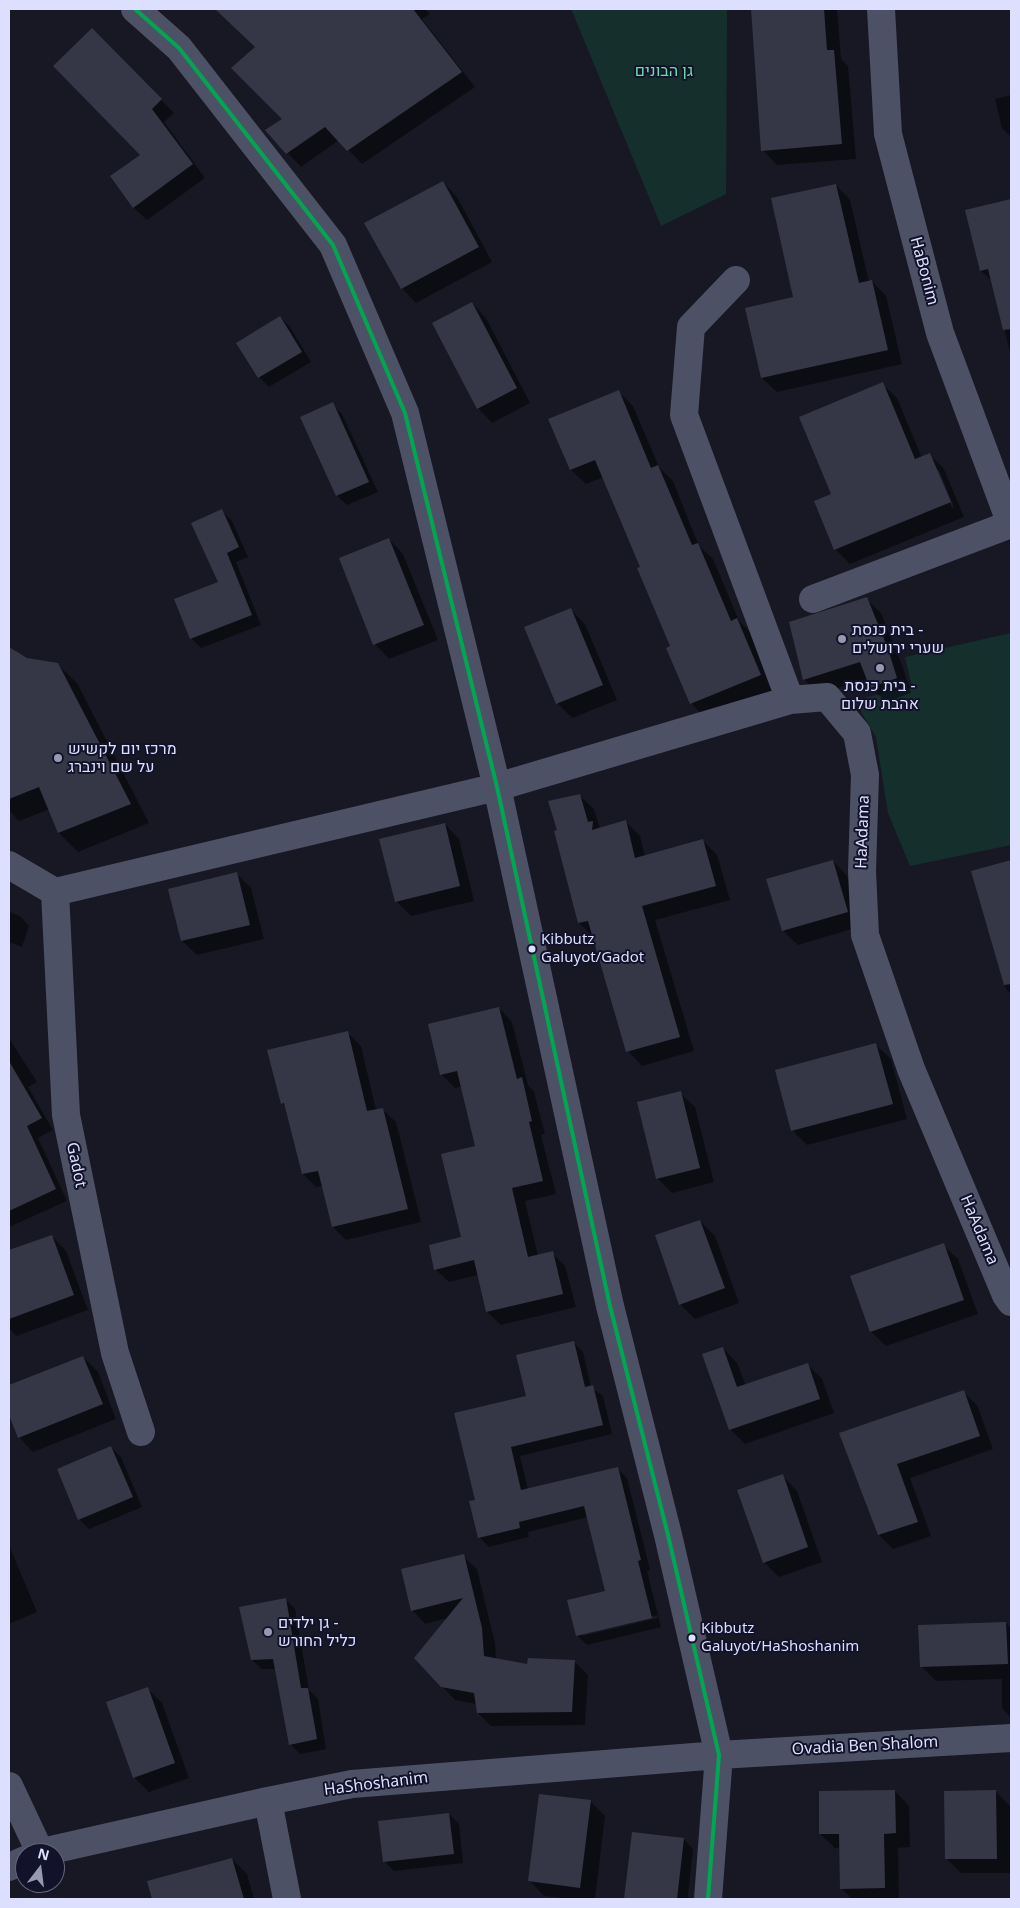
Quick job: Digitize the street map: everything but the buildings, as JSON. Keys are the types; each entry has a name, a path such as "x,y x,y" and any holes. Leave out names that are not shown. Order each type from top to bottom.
{"street":[{"path":"135,9 179,48 333,245 405,413 497,787 610,1306 668,1535 719,1755 708,1899"},
{"name":"HaBonim","path":"881,9 888,134 940,332 1011,524"},
{"path":"736,280 691,327 684,415 790,700"},
{"path":"814,599 1011,524"},
{"name":"HaAdama","path":"55,892 497,787 790,700 827,697 858,733 865,775 862,871 865,935 911,1069 1010,1297"},
{"path":"9,865 55,892"},
{"name":"Gadot","path":"55,892 66,1116 115,1353 141,1432"},
{"name":"Ovadia Ben Shalom","path":"719,1755 1011,1738"},
{"name":"HaShoshanim","path":"65,1848 268,1801 352,1784 719,1755"},
{"path":"9,1786 30,1843"},
{"path":"268,1801 287,1899"}],"green space":[{"name":"גן הבונים","path":"569,9 727,9 726,194 661,226 572,11"},
{"path":"1011,633 1011,845 910,866 888,813 876,737 854,700 912,687 905,657"}],"transit line":[{"path":"135,9 179,48 333,245 405,413 497,787 610,1306 668,1535 719,1755 708,1899"}],"place":[{"name":"בית כנסת - שערי ירושלים","path":"842,639"},
{"name":"בית כנסת - אהבת שלום","path":"880,668"},
{"name":"מרכז יום לקשיש על שם וינברג","path":"58,758"},
{"name":"Kibbutz Galuyot/Gadot","path":"532,949"},
{"name":"גן ילדים - כליל החורש","path":"268,1632"},
{"name":"Kibbutz Galuyot/HaShoshanim","path":"692,1638"}]}
